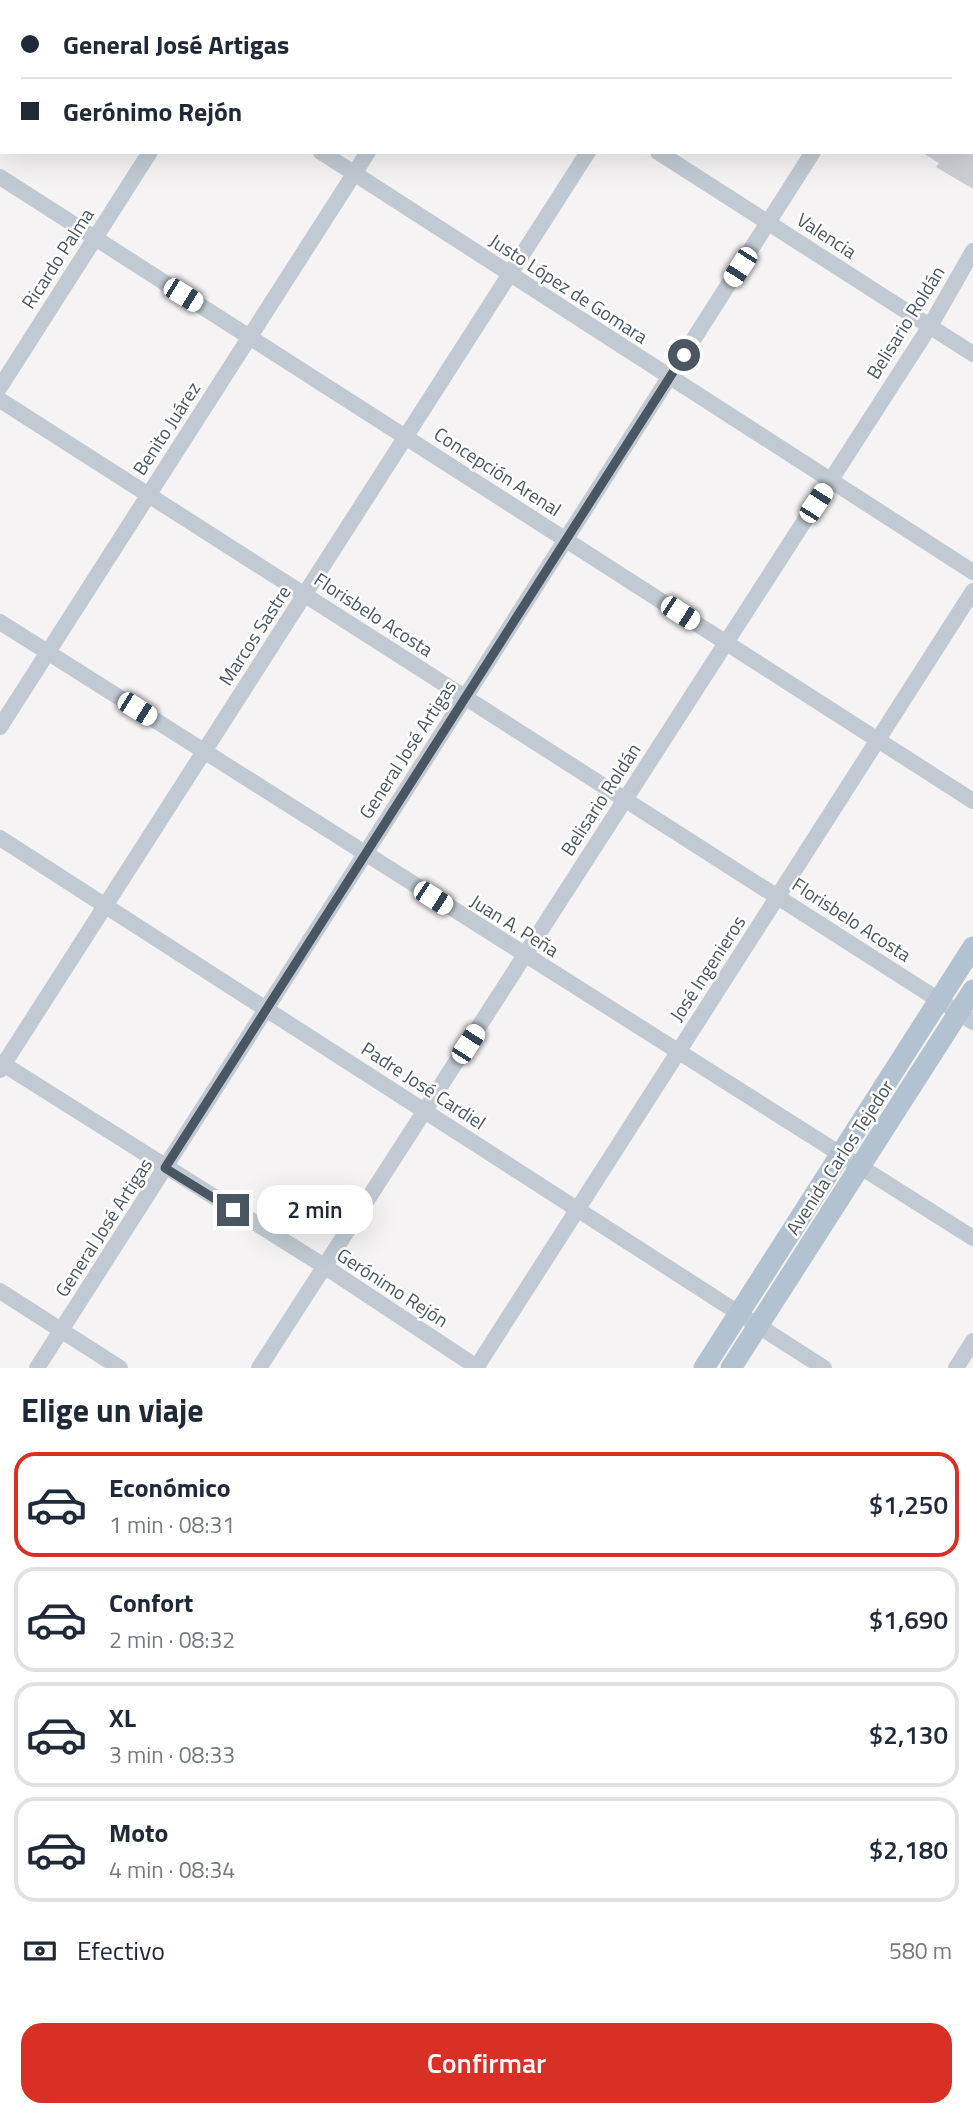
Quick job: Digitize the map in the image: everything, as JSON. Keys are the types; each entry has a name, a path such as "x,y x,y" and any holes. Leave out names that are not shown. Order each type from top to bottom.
{"main road":[{"name":"Avenida Carlos Tejedor","path":"704,1368 973,947"},
{"name":"Avenida Carlos Tejedor","path":"731,1368 859,1169 966,1017 973,990"}],"street":[{"name":"Ricardo Palma","path":"0,387 149,154"},
{"name":"Justo López de Gomara","path":"324,154 973,572"},
{"name":"Benito Juárez","path":"0,727 367,154"},
{"name":"Marcos Sastre","path":"1,1066 587,154"},
{"name":"Valencia","path":"661,154 973,354"},
{"name":"General José Artigas","path":"37,1368 812,154"},
{"name":"Concepción Arenal","path":"0,177 973,800"},
{"name":"Belisario Roldán","path":"259,1368 930,326 973,251"},
{"name":"Florisbelo Acosta","path":"0,400 150,493 966,1017"},
{"name":"José Ingenieros","path":"477,1368 973,591"},
{"name":"Juan A. Peña","path":"0,622 859,1169 973,1238"},
{"name":"Padre José Cardiel","path":"0,838 824,1368"},
{"name":"Gerónimo Rejón","path":"1,1066 324,1266 477,1368"},
{"path":"0,1291 120,1368"},
{"path":"956,1368 973,1341"}],"building":[{"path":"924,154 973,154 973,189 936,167 939,163"}],"route":[{"path":"233,1210 165,1168 684,355"}]}
